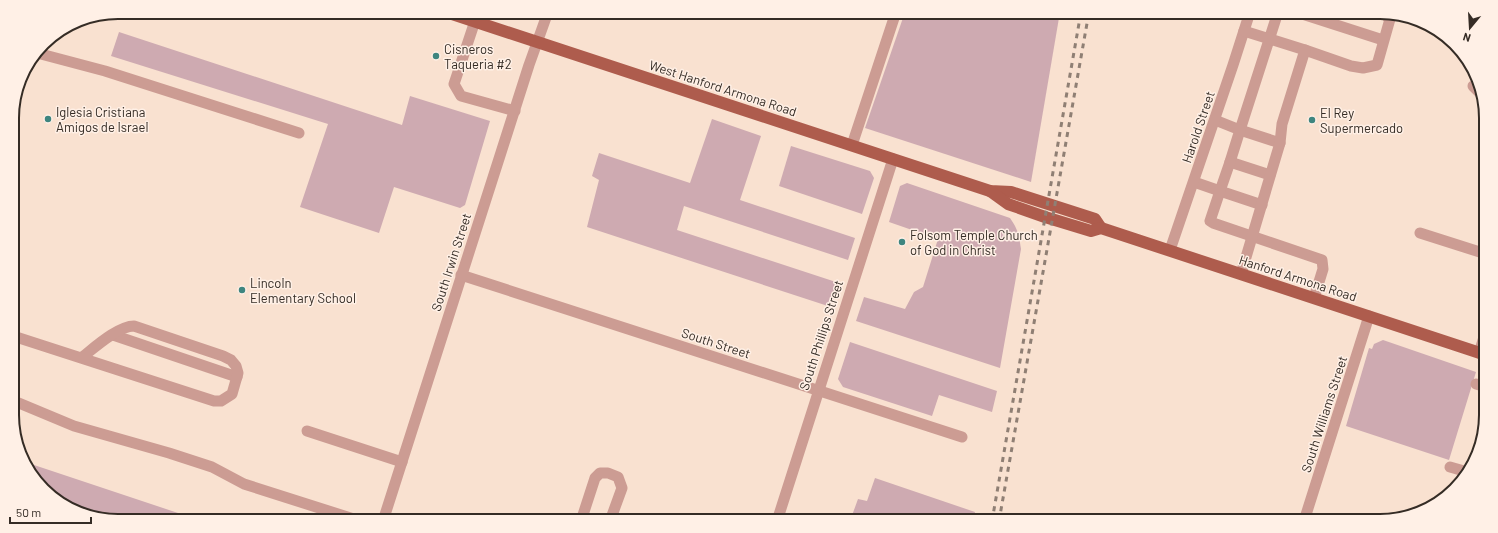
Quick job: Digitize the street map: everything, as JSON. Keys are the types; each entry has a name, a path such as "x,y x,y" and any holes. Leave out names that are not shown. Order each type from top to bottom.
{"main road":[{"name":"West Hanford Armona Road","path":"469,19 990,191"},
{"name":"Hanford Armona Road","path":"990,191 1008,204 1045,217 1091,231 1101,228 1479,353"}],"street":[{"name":"South Irwin Street","path":"384,514 545,19"},
{"path":"852,145 894,19"},
{"name":"Harold Street","path":"1170,250 1248,19"},
{"path":"1276,19 1210,221 1252,237 1322,260 1323,269 1314,298"},
{"path":"1318,19 1384,40"},
{"path":"1244,31 1351,66 1363,68 1376,65 1390,20"},
{"path":"475,21 454,84 461,96 515,111"},
{"path":"1241,274 1280,143 1282,124 1305,50"},
{"path":"43,54 105,71 299,133"},
{"path":"1215,120 1280,143"},
{"name":"South Phillips Street","path":"779,514 893,159"},
{"path":"1230,162 1270,175"},
{"path":"1194,182 1262,205"},
{"path":"1420,233 1479,252"},
{"name":"South Street","path":"461,275 962,437"},
{"name":"South Williams Street","path":"1306,514 1369,316"},
{"path":"19,338 81,358 214,401 221,401 232,394 238,372 236,366 223,356 134,326 127,326 113,334 81,358"},
{"path":"113,334 237,377"},
{"path":"19,403 74,426 176,455 212,467 244,484 338,514"},
{"path":"307,431 402,462"},
{"path":"1450,467 1462,470"},
{"path":"583,514 595,478 600,473 608,473 618,477 622,488 613,514"}],"shaded area":[{"path":"903,19 1059,19 1031,182 865,128"},
{"path":"119,32 402,125 410,96 490,121 465,205 460,208 394,187 379,233 300,207 328,124 111,56"},
{"path":"712,119 761,136 740,200 855,238 848,260 684,206 677,230 839,283 831,307 587,227 599,180 592,176 599,153 690,183"},
{"path":"791,146 870,171 874,178 862,214 779,186"},
{"path":"907,183 1010,218 1015,226 1019,236 1021,249 1000,368 856,321 864,297 905,309 914,292 923,287 938,239 889,222 900,186"},
{"path":"1383,340 1476,372 1449,460 1346,426 1369,348 1372,349 1374,344"},
{"path":"850,342 997,391 992,412 939,395 932,416 843,387 838,379"},
{"path":"32,464 181,514 112,514 86,509 74,504 53,489"},
{"path":"875,478 975,512 975,514 853,514 858,499 867,501"}],"railway":[{"path":"993,514 1080,19"},
{"path":"1000,514 1088,19"}],"place":[{"name":"Cisneros Taqueria #2","path":"436,56"},
{"name":"Iglesia Cristiana Amigos de Israel","path":"48,119"},
{"name":"El Rey Supermercado","path":"1312,120"},
{"name":"Folsom Temple Church of God in Christ","path":"902,242"},
{"name":"Lincoln Elementary School","path":"242,290"}]}
